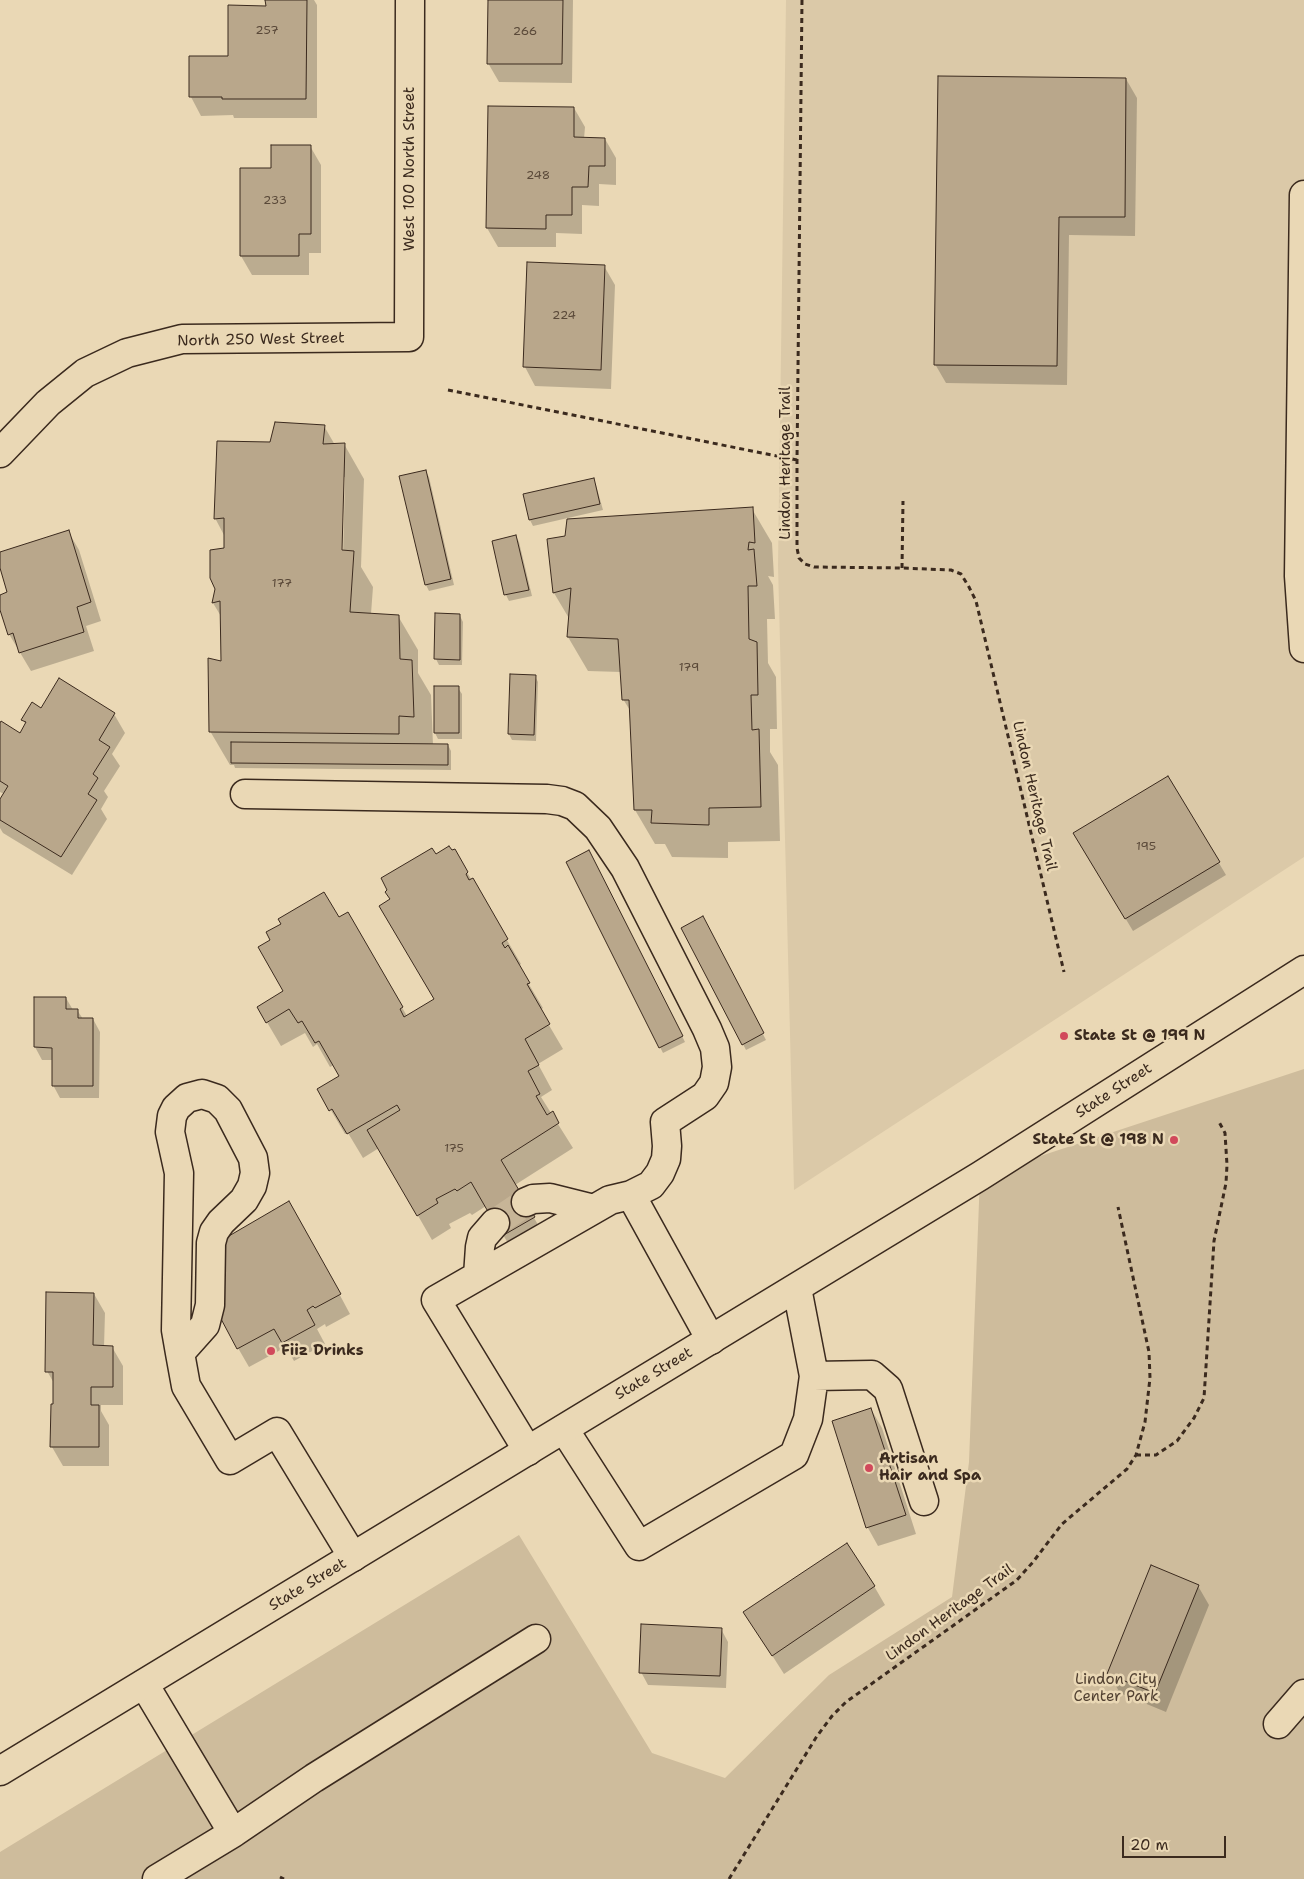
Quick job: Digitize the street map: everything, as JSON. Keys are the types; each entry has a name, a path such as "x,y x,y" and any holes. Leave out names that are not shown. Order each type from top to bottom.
{"main road":[{"name":"West 100 North Street","path":"409,337 410,0"},
{"path":"1304,195 1301,540 1304,648"},
{"name":"North 250 West Street","path":"0,453 48,403 85,373 127,353 182,339 409,337"},
{"path":"246,794 547,799 562,801 575,806 586,815 609,841 625,868 708,1029 715,1048 717,1067 714,1084 705,1096 665,1122 666,1159 660,1173 651,1185 631,1195 610,1200 436,1300 528,1451"},
{"name":"State Street","path":"0,1772 989,1171 1304,970"},
{"path":"180,1353 205,1325 210,1305 211,1243 214,1232 221,1222 244,1200 252,1186 256,1173 256,1166 250,1149 228,1110 217,1098 209,1095 194,1095 187,1098 176,1108 172,1116 170,1132 179,1172 176,1330 180,1353 186,1386 230,1460 277,1432 353,1557"},
{"path":"631,1195 711,1340"},
{"path":"526,1202 534,1199 550,1198 594,1209"},
{"path":"478,1276 482,1238 495,1223"},
{"path":"564,1429 639,1546 794,1455 808,1419 814,1376 796,1288"},
{"path":"814,1376 872,1375 888,1389 924,1501"},
{"path":"157,1879 233,1833 322,1773 536,1639"},
{"path":"144,1684 233,1833"},
{"path":"1278,1724 1304,1694"}],"path":[{"name":"Lindon Heritage Trail","path":"802,0 797,460 797,548 799,558 804,564 814,567 951,570 960,574 970,587 976,601 1064,972"},
{"path":"448,390 797,460"},
{"path":"902,568 903,501"},
{"path":"1136,1455 1156,1455 1177,1441 1194,1418 1204,1398 1214,1241 1222,1206 1228,1165 1225,1133 1218,1120"},
{"name":"Lindon Heritage Trail","path":"729,1879 817,1736 832,1716 846,1702 1017,1580 1062,1524 1127,1469 1136,1455 1146,1413 1150,1378 1149,1352 1118,1207"}],"shaded area":[{"path":"786,0 1304,0 1304,857 794,1190 778,565"}],"green space":[{"name":"Lindon City Center Park","path":"1304,1069 1304,1879 0,1879 0,1852 519,1535 652,1753 725,1778 829,1675 952,1597 969,1462 980,1176"}],"building":[{"path":"265,0 307,0 306,99 189,97 189,56 228,56 228,5 266,6"},
{"path":"488,0 563,0 562,64 487,64"},
{"path":"938,76 1126,78 1125,217 1059,217 1057,366 934,365"},
{"path":"488,106 574,107 574,137 605,138 605,166 589,166 588,187 572,187 572,215 546,215 546,229 486,228"},
{"path":"271,145 311,145 311,234 299,234 299,256 240,256 240,168 271,168"},
{"path":"527,262 605,265 601,370 523,367"},
{"path":"275,422 325,425 323,444 345,443 342,550 354,551 350,612 399,615 400,659 412,660 414,717 399,716 399,734 209,732 208,658 221,661 220,601 212,603 215,589 210,578 210,550 224,548 224,518 214,519 217,441 270,442"},
{"path":"426,470 451,579 425,585 399,476"},
{"path":"594,478 600,504 529,520 523,494"},
{"path":"753,507 755,543 749,542 748,550 754,549 757,586 748,586 749,639 757,642 758,695 751,695 752,730 759,729 761,807 709,808 709,825 651,823 652,810 634,810 629,700 622,700 618,639 567,637 571,588 553,593 547,539 565,536 567,519"},
{"path":"69,530 91,602 77,607 84,632 19,653 13,633 8,635 0,610 0,595 7,592 0,568 0,552"},
{"path":"516,535 529,590 504,595 492,541"},
{"path":"435,613 460,614 460,660 434,659"},
{"path":"510,674 536,675 534,735 508,734"},
{"path":"59,678 115,713 99,740 110,747 93,774 98,778 88,794 97,800 61,857 0,820 0,799 8,786 0,781 0,723 1,721 20,733 26,722 21,720 32,702 41,708"},
{"path":"434,686 459,686 459,733 434,733"},
{"path":"231,742 448,744 448,765 231,763"},
{"path":"1168,776 1220,862 1125,919 1073,833"},
{"path":"449,846 452,850 455,849 468,872 466,874 469,880 473,878 508,939 502,943 505,948 508,945 530,983 527,984 550,1024 525,1039 539,1065 528,1071 540,1094 536,1096 547,1115 553,1111 559,1123 501,1160 535,1217 502,1236 471,1182 457,1191 455,1189 436,1199 438,1203 417,1216 367,1130 400,1110 397,1105 347,1134 332,1109 329,1111 317,1089 339,1076 319,1041 315,1043 302,1021 298,1023 289,1009 266,1023 257,1007 283,991 258,947 270,940 266,932 281,924 278,919 324,892 339,917 348,912 403,1007 400,1009 404,1017 434,999 379,906 390,899 385,892 387,890 381,878 432,848 436,854"},
{"path":"589,850 683,1036 659,1048 566,862"},
{"path":"703,916 764,1033 742,1045 681,928"},
{"path":"34,997 66,997 66,1009 78,1009 78,1018 93,1018 93,1086 52,1086 52,1048 34,1047"},
{"path":"289,1201 341,1294 315,1308 313,1306 307,1310 315,1325 282,1343 274,1329 237,1349 220,1317 222,1240"},
{"path":"46,1292 94,1293 93,1345 113,1346 113,1387 91,1387 91,1405 99,1405 99,1447 50,1447 53,1372 45,1372"},
{"name":"Artisan Hair and Spa","path":"871,1408 906,1515 866,1528 832,1421"},
{"path":"847,1543 875,1586 772,1656 743,1612"},
{"path":"1151,1565 1199,1585 1155,1693 1107,1674"},
{"path":"641,1624 722,1628 720,1676 639,1673"}],"tunnel":[{"path":"495,1223 526,1202"}],"place":[{"name":"State St @ 199 N","path":"1064,1036"},
{"name":"State St @ 198 N","path":"1174,1140"},
{"name":"Fiiz Drinks","path":"271,1351"},
{"name":"Artisan Hair and Spa","path":"869,1468"}]}
